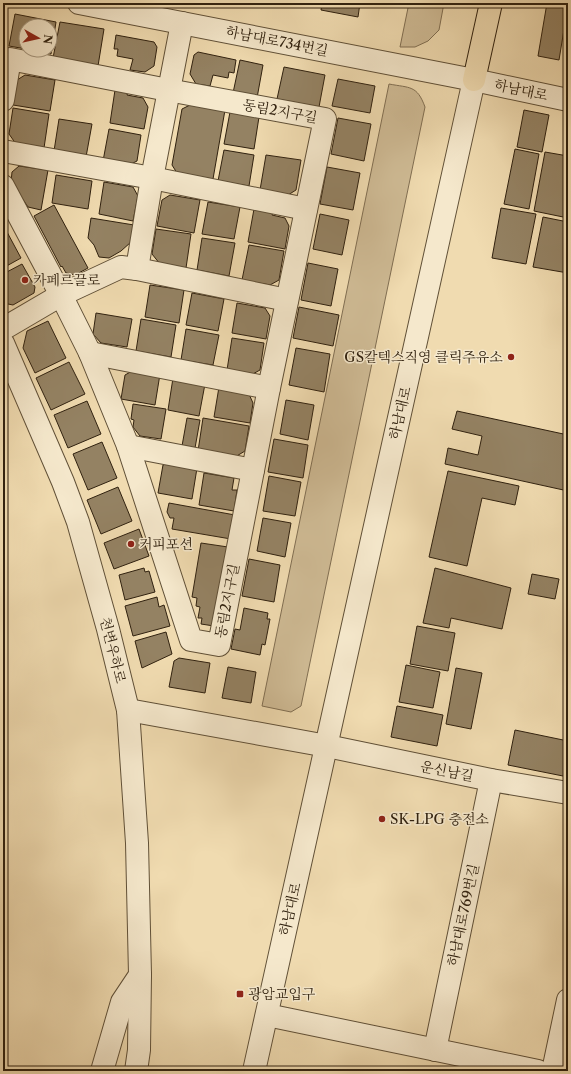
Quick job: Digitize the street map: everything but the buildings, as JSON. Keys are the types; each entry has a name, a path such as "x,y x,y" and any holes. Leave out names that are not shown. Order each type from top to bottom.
{"main road":[{"name":"하남대로","path":"474,80 491,3"}],"street":[{"name":"하남대로734번길","path":"79,3 474,80"},
{"path":"137,269 168,90 182,23"},
{"name":"동림2지구길","path":"3,100 10,59 325,119 269,388 219,645 191,640 128,446 90,353 3,186"},
{"name":"하남대로","path":"254,1071 474,80 568,100"},
{"path":"3,151 152,178 306,209"},
{"path":"3,328 61,295 121,267 287,300"},
{"name":"천변우하로","path":"3,343 63,482 78,522 108,629 128,710 137,843 140,975 139,1050 136,1071"},
{"path":"90,353 269,388"},
{"path":"128,446 253,470"},
{"path":"128,710 326,746"},
{"name":"운신남길","path":"326,746 491,780 568,793"},
{"name":"하남대로769번길","path":"436,1050 491,780"},
{"path":"102,1071 122,1002 140,975"},
{"path":"553,1071 568,1000"},
{"path":"267,1015 538,1071"}],"shaded area":[{"path":"409,3 444,3 439,30 428,41 415,47 400,47"},
{"path":"389,84 408,87 416,91 425,107 301,706 291,712 262,706"}],"place":[{"name":"카페르끌로","path":"25,280"},
{"name":"GS칼텍스직영 클릭주유소","path":"511,357"},
{"name":"커피포션","path":"131,544"},
{"name":"SK-LPG 충전소","path":"382,819"},
{"name":"광암교입구","path":"240,994"}]}
